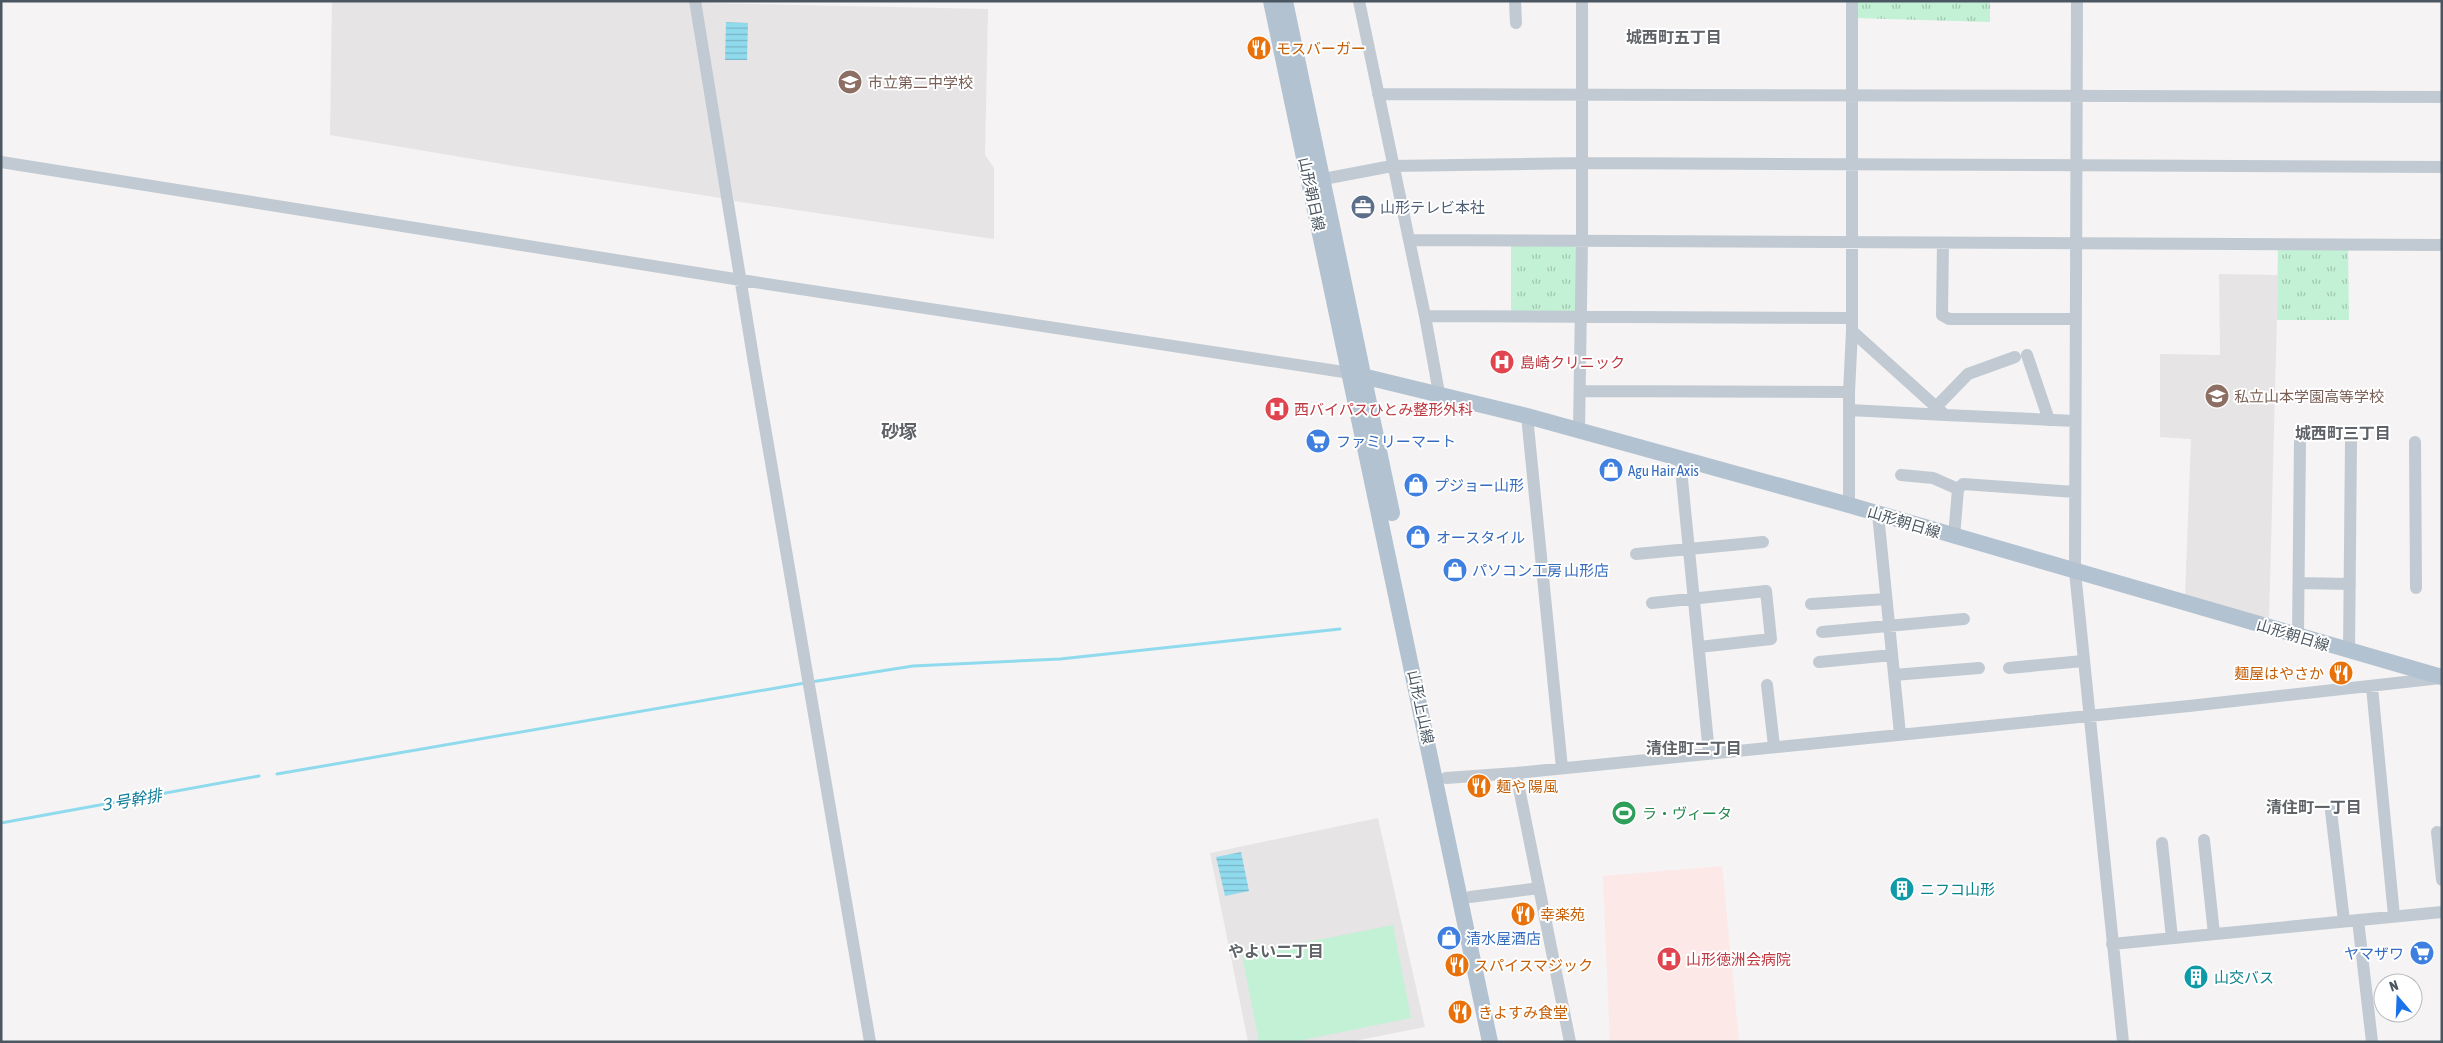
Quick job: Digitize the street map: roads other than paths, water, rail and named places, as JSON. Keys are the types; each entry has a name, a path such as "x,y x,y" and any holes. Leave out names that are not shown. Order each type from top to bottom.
{"main road":[{"name":"山形朝日線","path":"1271,1 1316,180"},
{"name":"山形朝日線","path":"1285,1 1316,180 1357,375 1439,393 1527,416 1849,505 2442,677"},
{"name":"山形上山線","path":"1357,375 1446,778 1500,1042"},
{"name":"山形上山線","path":"1357,375 1490,1042"}],"street":[{"path":"695,1 809,691 870,1042"},
{"path":"1358,1 1425,316 1439,393"},
{"path":"1515,1 1516,23"},
{"path":"1579,430 1582,315 1582,1"},
{"path":"1849,505 1849,392 1852,331 1852,1"},
{"path":"2077,1 2075,572 2123,1042"},
{"path":"1378,94 2442,97"},
{"path":"1,162 741,280 1280,360 1357,375"},
{"path":"1316,180 1392,166 1582,163 2442,167"},
{"path":"1409,240 2442,245"},
{"path":"1943,242 1942,315 1949,319 2076,319"},
{"path":"1425,316 1582,315 1851,318"},
{"path":"1852,331 1941,411"},
{"path":"1941,411 1968,374 2021,356 2049,420"},
{"path":"1581,391 1849,392"},
{"path":"1850,410 1941,411 2075,421"},
{"path":"1527,416 1562,768"},
{"path":"2298,636 2300,441"},
{"path":"2349,651 2351,442"},
{"path":"2415,442 2416,588"},
{"path":"1680,459 1709,753"},
{"path":"1901,474 1933,478 1958,489"},
{"path":"1954,537 1958,489 1963,484 2075,492"},
{"path":"1878,514 1900,734"},
{"path":"1636,554 1763,542"},
{"path":"2299,583 2350,584"},
{"path":"1652,603 1766,591 1771,639 1699,647"},
{"path":"1810,604 1886,599"},
{"path":"1822,632 1964,619"},
{"path":"1819,662 1892,655"},
{"path":"2009,668 2083,661"},
{"path":"1894,675 1979,668"},
{"path":"1446,778 1516,773 2090,716 2372,687 2442,677"},
{"path":"1767,685 1774,746"},
{"path":"2372,687 2394,916"},
{"path":"1516,773 1570,1042"},
{"path":"2331,811 2344,921"},
{"path":"2437,832 2442,880"},
{"path":"2204,840 2214,934"},
{"path":"2162,843 2172,938"},
{"path":"1470,897 1539,888"},
{"path":"2112,944 2442,912"},
{"path":"2358,920 2372,1042"}],"water":[{"path":"726,22 748,23 747,60 725,60"},
{"path":"1241,852 1249,891 1225,896 1216,857"}],"waterway":[{"path":"811,682 913,666 1060,659 1340,629"},
{"path":"277,774 805,683"},
{"name":"３号幹排","path":"1,823 259,776"}],"place":[{"name":"モスバーガー","path":"1259,48"},
{"name":"市立第二中学校","path":"850,82"},
{"name":"山形テレビ本社","path":"1363,207"},
{"name":"島崎クリニック","path":"1502,362"},
{"name":"私立山本学園高等学校","path":"2217,396"},
{"name":"西バイパスひとみ整形外科","path":"1277,409"},
{"name":"ファミリーマート","path":"1318,441"},
{"name":"Agu Hair Axis","path":"1611,470"},
{"name":"プジョー山形","path":"1416,485"},
{"name":"オースタイル","path":"1418,537"},
{"name":"パソコン工房 山形店","path":"1455,570"},
{"name":"麺屋はやさか","path":"2341,673"},
{"name":"麺や 陽風","path":"1479,786"},
{"name":"ラ・ヴィータ","path":"1624,813"},
{"name":"ニフコ山形","path":"1902,889"},
{"name":"幸楽苑","path":"1523,914"},
{"name":"清水屋酒店","path":"1449,938"},
{"name":"ヤマザワ","path":"2422,953"},
{"name":"山形徳洲会病院","path":"1669,959"},
{"name":"スパイスマジック","path":"1457,965"},
{"name":"山交バス","path":"2196,977"},
{"name":"きよすみ食堂","path":"1460,1012"}],"district":[{"name":"城西町五丁目","path":"1674,37"},
{"name":"砂塚","path":"899,431"},
{"name":"城西町三丁目","path":"2343,433"},
{"name":"清住町二丁目","path":"1694,748"},
{"name":"清住町一丁目","path":"2314,807"},
{"name":"やよい二丁目","path":"1276,951"}]}
